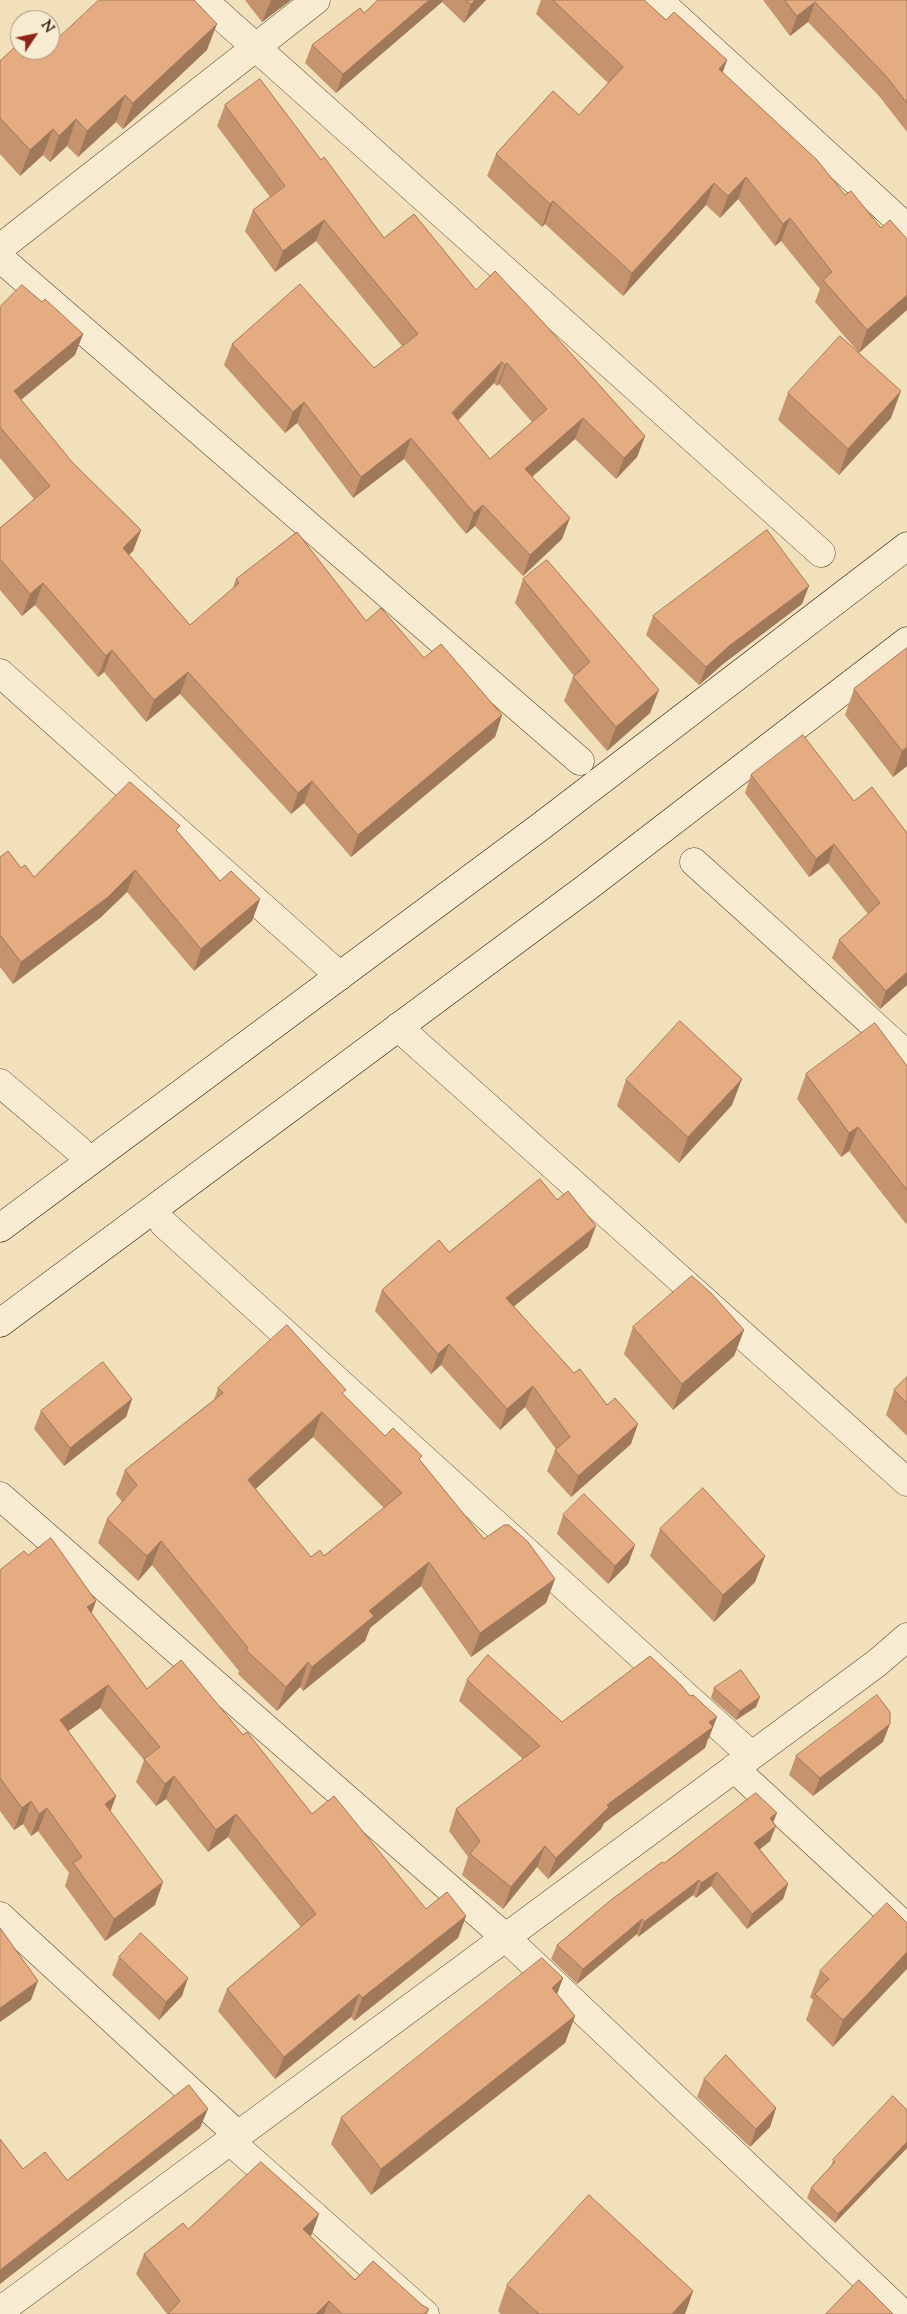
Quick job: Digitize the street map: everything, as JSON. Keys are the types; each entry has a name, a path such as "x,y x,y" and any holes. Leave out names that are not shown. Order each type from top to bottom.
{"street":[{"path":"203,0 821,552"},
{"path":"0,248 316,0"},
{"path":"658,0 907,228"},
{"path":"0,258 580,761"},
{"path":"0,1228 540,827 907,546"},
{"path":"0,1323 586,888 907,642"},
{"path":"0,672 340,976"},
{"path":"694,862 907,1055"},
{"path":"398,1027 907,1482"},
{"path":"0,1083 79,1150"},
{"path":"164,1224 742,1762 907,1928"},
{"path":"0,1496 505,1937 902,2314"},
{"path":"0,2312 907,1638"},
{"path":"0,1916 234,2138 425,2314"}],"building":[{"path":"99,0 194,0 217,24 133,103 125,95 87,131 76,119 59,136 53,129 30,150 0,118 0,61 10,52 10,60 60,60 60,37"},
{"path":"378,0 429,0 343,74 312,45 360,8 364,13"},
{"path":"466,0 475,0 471,4"},
{"path":"553,0 644,0 666,20 674,12 727,60 719,69 817,160 845,195 851,191 881,228 890,220 907,239 907,295 867,330 823,280 832,272 790,218 783,224 746,177 728,196 714,183 632,273 553,201 550,204 496,154 553,91 579,115 623,67"},
{"path":"785,0 907,0 907,103 886,76 815,2 797,16"},
{"path":"260,79 321,160 324,157 384,238 414,214 476,290 495,271 645,436 624,458 583,418 525,469 570,518 530,555 483,505 474,513 411,438 361,477 304,402 293,412 232,344 300,284 374,368 418,334 324,220 283,251 253,210 285,186 225,105","holes":["502,362 505,365 507,363 547,409 490,459 452,413"]},
{"path":"22,285 42,302 45,299 83,334 14,391 72,462 141,530 123,548 190,625 239,583 236,579 297,532 366,621 381,608 424,658 441,644 502,715 358,835 312,781 298,793 188,672 154,700 112,650 106,656 43,583 30,594 0,559 0,528 50,486 0,427 0,307"},
{"path":"840,336 901,391 848,449 788,393"},
{"path":"767,530 809,586 729,646 706,667 653,616"},
{"path":"547,560 659,690 616,727 573,677 590,662 523,579"},
{"path":"907,648 907,747 902,751 854,689"},
{"path":"803,735 854,801 872,787 907,833 907,972 886,991 839,940 880,903 834,844 816,859 751,775"},
{"path":"130,782 180,826 176,830 220,881 231,871 260,899 201,949 135,870 108,897 21,962 0,935 0,857 8,851 21,868 25,865 34,877"},
{"path":"680,1021 742,1079 688,1137 626,1080"},
{"path":"875,1023 907,1066 907,1190 858,1127 849,1133 806,1074"},
{"path":"540,1179 557,1200 568,1191 596,1226 506,1298 574,1373 580,1369 607,1405 615,1398 638,1424 578,1476 555,1450 570,1437 533,1386 507,1409 449,1344 438,1354 382,1290 439,1240 449,1252"},
{"path":"692,1276 712,1294 744,1330 682,1384 633,1327"},
{"path":"287,1325 346,1390 342,1393 385,1436 393,1428 422,1456 419,1459 484,1539 504,1525 509,1525 528,1542 555,1579 480,1633 429,1562 369,1611 374,1616 312,1667 308,1662 286,1687 246,1650 248,1648 161,1541 147,1556 107,1519 137,1485 125,1470 223,1393 218,1388","holes":["322,1412 402,1493 324,1556 320,1550 311,1557 248,1480"]},
{"path":"103,1362 132,1399 70,1448 41,1411"},
{"path":"907,1377 907,1403 894,1390"},
{"path":"703,1488 765,1556 723,1595 660,1529"},
{"path":"584,1494 635,1545 615,1566 563,1515"},
{"path":"51,1538 96,1601 87,1607 147,1689 181,1660 243,1735 247,1732 312,1814 334,1796 426,1909 447,1892 466,1916 362,1998 359,1994 284,2057 227,1989 316,1914 236,1814 216,1830 174,1776 165,1784 144,1759 160,1747 108,1685 60,1720 116,1796 105,1804 163,1882 114,1919 73,1863 82,1857 47,1808 39,1814 31,1801 22,1808 0,1778 0,1570 24,1551 28,1555"},
{"path":"488,1655 562,1722 650,1656 690,1696 693,1695 717,1717 709,1722 713,1727 607,1805 609,1807 556,1858 545,1846 511,1887 470,1854 480,1841 456,1809 540,1746 467,1680"},
{"path":"741,1670 760,1697 740,1711 714,1688"},
{"path":"877,1695 890,1712 890,1724 820,1778 796,1756"},
{"path":"756,1793 777,1813 770,1818 776,1826 754,1843 788,1884 752,1914 717,1872 701,1883 699,1880 644,1922 642,1919 583,1969 557,1945 611,1900 662,1862 664,1863"},
{"path":"887,1903 907,1923 907,1952 843,2020 815,1994 829,1979 820,1971"},
{"path":"0,1928 38,1981 0,2008"},
{"path":"141,1933 188,1978 166,2002 119,1957"},
{"path":"542,1958 563,1978 552,1988 575,2016 381,2169 341,2118"},
{"path":"726,2055 776,2108 756,2129 704,2079"},
{"path":"189,2085 208,2109 0,2270 0,2139 23,2169 45,2152 67,2180"},
{"path":"893,2096 907,2110 907,2142 838,2214 811,2188 835,2162 833,2160"},
{"path":"261,2162 319,2214 303,2229 355,2280 373,2261 422,2305 429,2309 424,2314 342,2314 329,2301 316,2314 168,2314 180,2301 144,2254 183,2223 188,2229"},
{"path":"589,2195 693,2291 672,2314 539,2314 507,2285"},
{"path":"859,2280 893,2314 826,2314"}]}
